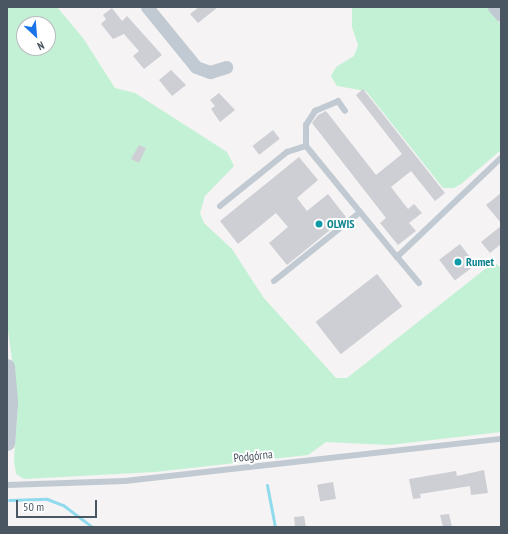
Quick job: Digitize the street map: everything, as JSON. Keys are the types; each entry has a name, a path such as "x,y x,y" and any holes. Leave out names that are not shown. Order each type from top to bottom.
{"street":[{"path":"147,7 196,67 210,72 226,67"},
{"path":"494,7 501,15"},
{"path":"7,367 10,404 7,443"}],"lane":[{"path":"346,111 338,101 315,111 306,125 306,146 419,283"},
{"path":"220,206 287,152 306,146"},
{"path":"397,257 501,158"},
{"path":"274,281 360,212"},
{"name":"Podgórna","path":"7,485 125,481 501,439"}],"green space":[{"path":"7,7 57,7 83,38 115,88 135,93 227,152 234,166 205,196 200,213 204,223 232,249 263,297 336,378 347,378 494,262 501,268 501,432 389,445 326,442 308,455 155,472 24,479 16,474 14,460 18,404 7,323"},
{"path":"352,7 487,7 501,25 501,150 461,184 454,188 443,188 366,91 337,86 331,76 336,67 354,56 358,45 352,27"}],"building":[{"path":"199,7 218,7 198,23 190,14"},
{"path":"112,8 122,21 127,16 162,55 144,69 133,56 139,51 124,34 113,39 101,24 106,19 103,15"},
{"path":"171,70 186,85 172,96 159,80"},
{"path":"363,89 445,193 435,201 411,171 391,187 408,209 414,204 422,213 409,223 416,231 398,245 380,223 386,218 312,123 318,115 326,111 376,175 402,154 356,95"},
{"path":"219,93 235,110 220,122 211,109 215,106 210,100"},
{"path":"273,130 280,139 259,155 253,146"},
{"path":"139,145 146,148 139,163 131,159"},
{"path":"299,157 318,180 297,198 307,211 328,194 346,217 287,265 269,243 288,227 276,213 238,244 220,221"},
{"path":"501,193 501,223 486,205"},
{"path":"501,226 501,244 490,253 481,242"},
{"name":"Rumet","path":"460,244 476,265 455,280 439,260"},
{"path":"377,274 402,306 341,354 316,322"},
{"path":"484,470 488,493 471,495 470,486 420,494 421,498 413,499 409,479 456,471 457,476"},
{"path":"333,482 336,499 320,502 317,485"},
{"path":"449,514 452,527 443,527 440,515"},
{"path":"304,516 306,527 295,527 294,517"}],"waterway":[{"path":"267,485 275,527"},
{"path":"9,500 47,499 63,505 92,527"}],"place":[{"name":"OLWIS","path":"319,224"},
{"name":"Rumet","path":"458,262"}]}
